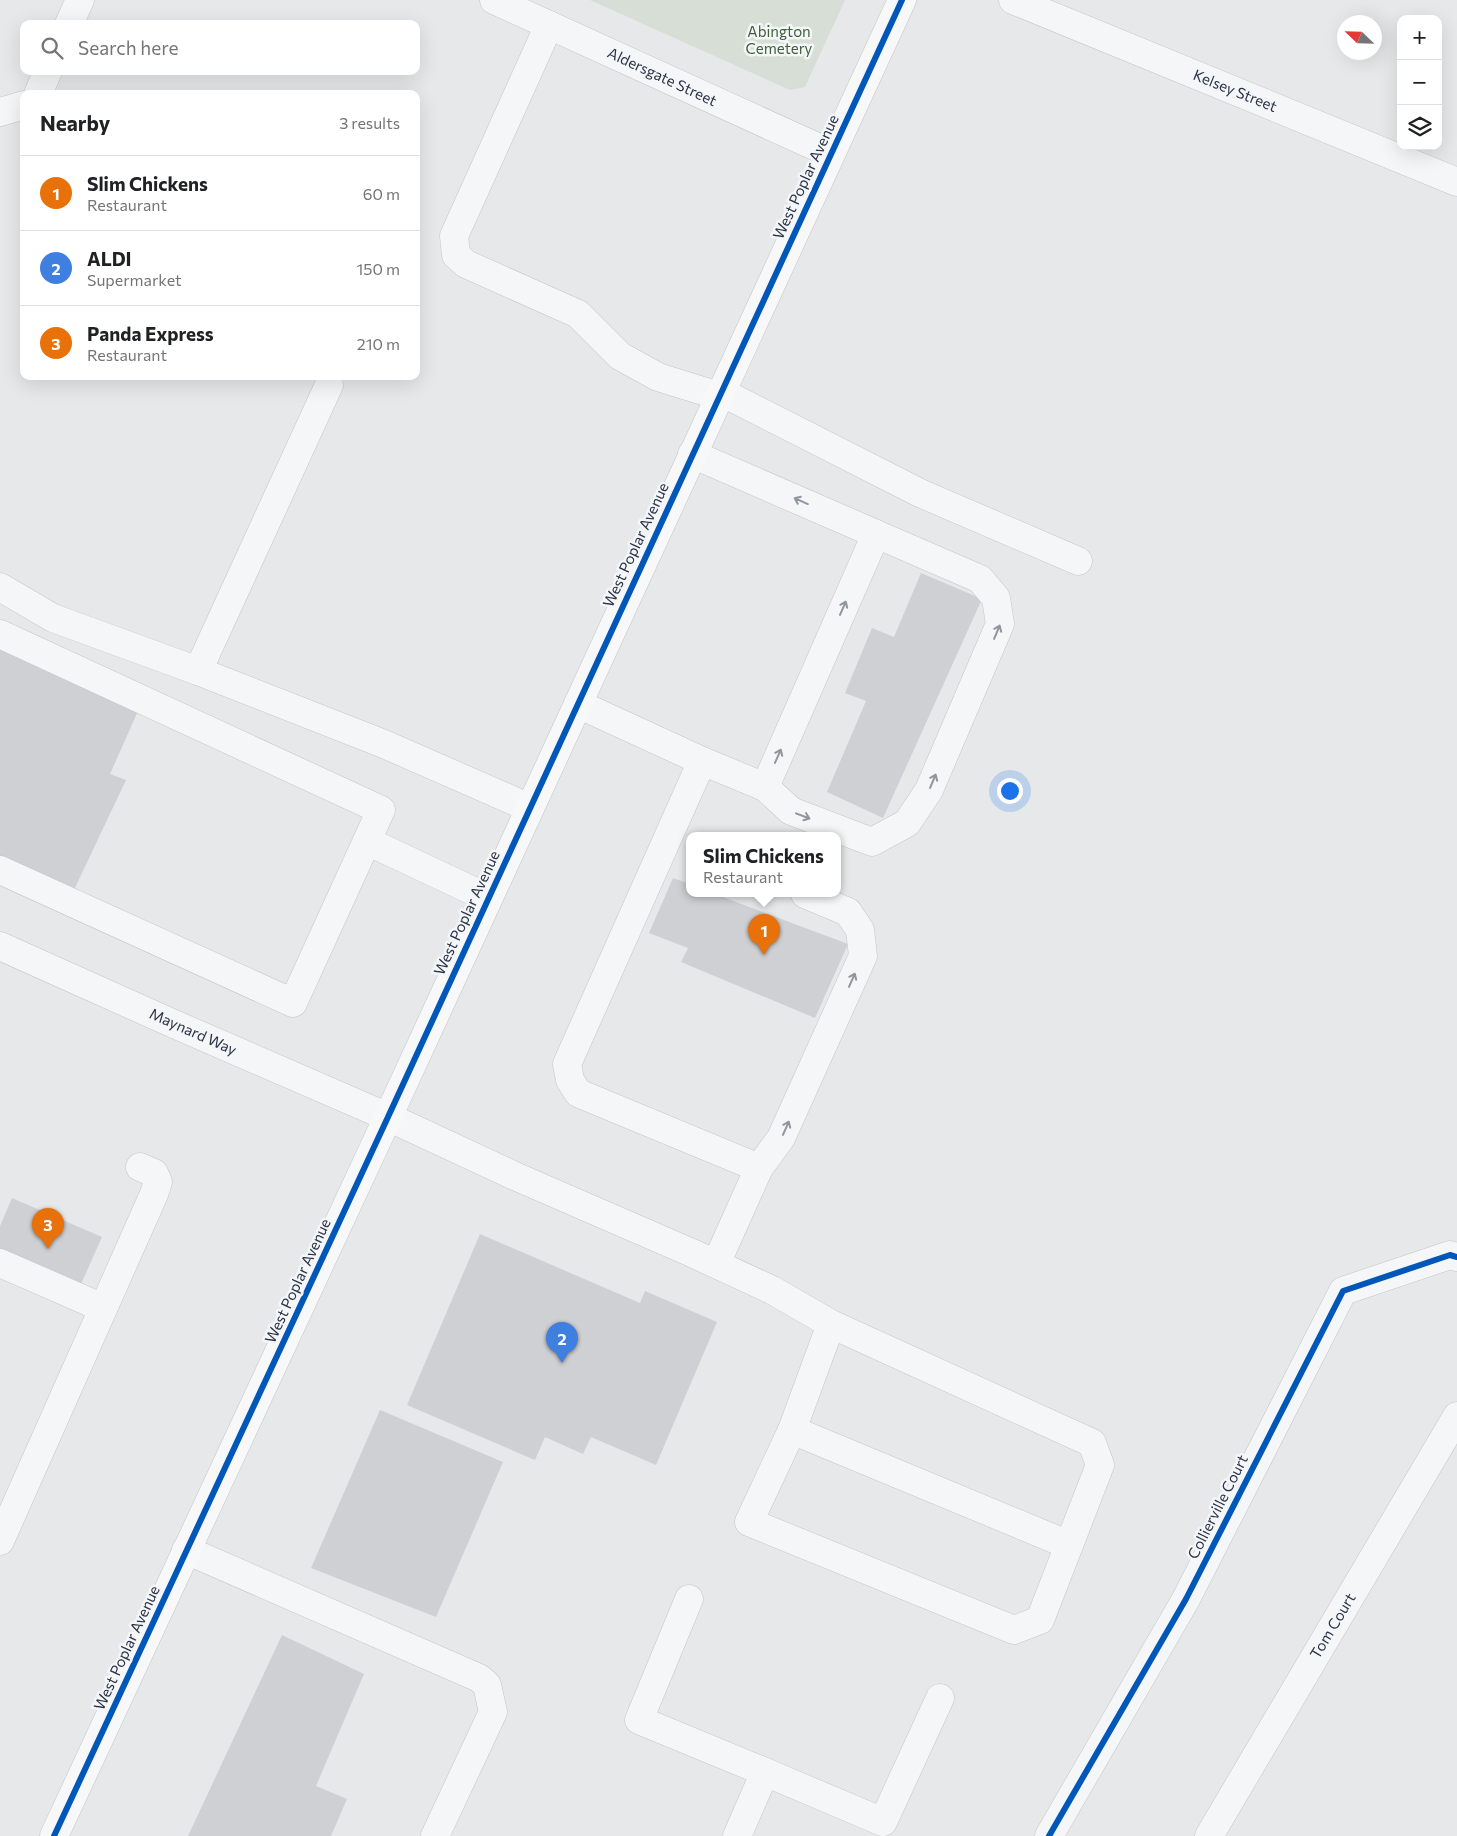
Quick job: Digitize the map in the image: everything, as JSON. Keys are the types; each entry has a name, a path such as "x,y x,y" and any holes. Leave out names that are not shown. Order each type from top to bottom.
{"main road":[{"name":"West Poplar Avenue","path":"54,1836 902,0"}],"street":[{"path":"71,20 80,0"},
{"name":"Aldersgate Street","path":"494,0 830,154"},
{"name":"Kelsey Street","path":"1013,0 1457,182"},
{"path":"549,25 454,236 456,255 466,264 578,314 620,356 658,377 720,394 920,493 1078,561"},
{"path":"40,90 46,75"},
{"path":"0,112 20,106"},
{"path":"198,671 329,385"},
{"path":"578,704 702,761 765,787 791,811 872,842 907,823 929,790 1000,624 996,598 980,579 692,454"},
{"path":"765,787 876,534"},
{"path":"0,587 53,618 198,671 384,744 530,808"},
{"path":"0,634 381,810 293,1003 0,870"},
{"path":"702,761 680,840 567,1064 570,1080 578,1093 758,1168"},
{"path":"367,841 488,898"},
{"path":"716,1264 758,1168 781,1138 863,956 860,930 848,912 812,897"},
{"name":"Maynard Way","path":"0,946 174,1024 388,1116 517,1177 716,1264 772,1290 831,1324 1092,1443 1100,1465 1040,1620 1014,1630 749,1522 792,1430"},
{"path":"0,1541 154,1194 158,1182 154,1173 140,1167"},
{"name":"Collierville Court","path":"1049,1836 1186,1599 1342,1291 1450,1255 1457,1257"},
{"path":"0,1263 104,1308"},
{"path":"831,1324 792,1430 1069,1545"},
{"name":"Tom Court","path":"1209,1836 1457,1416"},
{"path":"186,1550 479,1678 487,1685 493,1712 435,1836"},
{"path":"689,1598 639,1720 883,1822 940,1698"},
{"path":"737,1836 765,1772"}],"green space":[{"name":"Abington Cemetery","path":"590,0 845,0 805,87 790,90"}],"building":[{"path":"921,573 982,599 883,818 827,792 866,701 845,693 872,628 894,637"},
{"path":"0,648 138,711 110,774 126,780 73,892 0,857"},
{"path":"673,878 686,883 686,897 723,897 848,944 815,1018 681,962 688,948 649,933"},
{"path":"12,1198 102,1237 77,1293 0,1260 0,1226"},
{"path":"480,1234 640,1303 645,1291 717,1322 656,1465 591,1437 583,1454 545,1437 535,1460 407,1405"},
{"path":"380,1410 503,1462 436,1617 311,1568"},
{"path":"282,1635 364,1674 316,1786 347,1799 331,1836 188,1836"}],"cycle path":[{"path":"54,1836 388,1117 902,0"},
{"path":"1049,1836 1186,1599 1343,1291 1450,1255 1457,1257"}],"place":[{"name":"Slim Chickens","path":"764,955"},
{"name":"Panda Express","path":"48,1249"},
{"name":"ALDI","path":"562,1363"}]}
